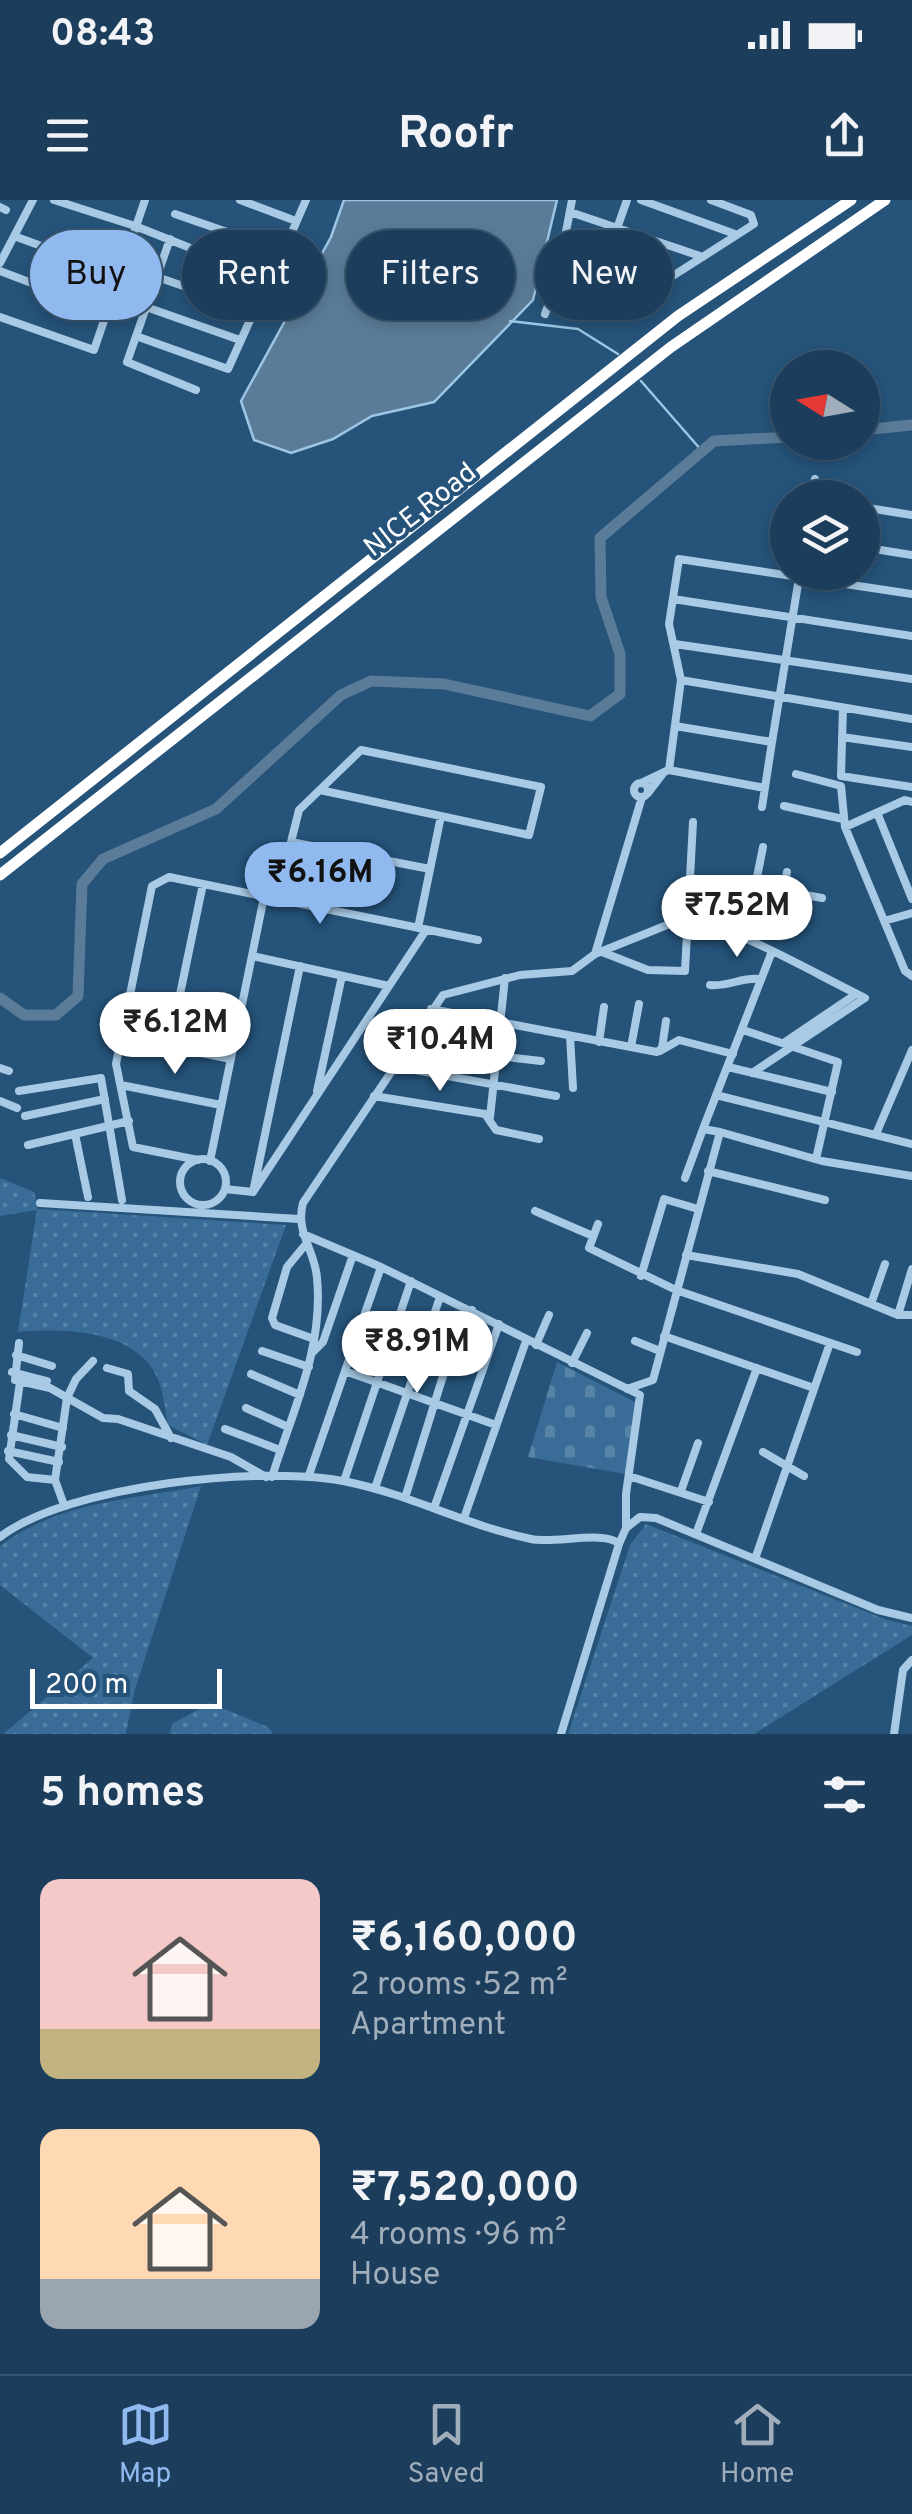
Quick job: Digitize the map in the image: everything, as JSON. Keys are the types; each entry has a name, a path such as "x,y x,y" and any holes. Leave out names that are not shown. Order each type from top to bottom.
{"highway":[{"name":"NICE Road","path":"0,853 678,316 852,200"},
{"name":"NICE Road","path":"0,876 670,346 885,200"}],"street":[{"path":"30,280 0,267 32,200"},
{"path":"54,200 182,244"},
{"path":"134,230 144,200"},
{"path":"240,200 296,221"},
{"path":"292,230 306,200"},
{"path":"567,230 572,200"},
{"path":"615,230 626,200"},
{"path":"641,200 736,234"},
{"path":"673,277 754,224 754,217 712,200"},
{"path":"570,212 703,257"},
{"path":"175,214 221,230"},
{"path":"14,236 30,242"},
{"path":"162,262 170,239"},
{"path":"162,313 240,340"},
{"path":"0,316 90,351 102,320"},
{"path":"142,320 128,364 196,390"},
{"path":"136,336 228,369 249,320"},
{"path":"880,510 912,515"},
{"path":"880,550 912,555"},
{"path":"599,953 645,795 667,771 681,680 669,624 679,558 770,571"},
{"path":"880,589 912,594"},
{"path":"762,806 797,590"},
{"path":"673,600 912,636"},
{"path":"675,644 912,679"},
{"path":"681,680 912,719"},
{"path":"844,708 841,776 912,787"},
{"path":"675,726 772,742"},
{"path":"842,737 912,746"},
{"path":"320,790 529,834 541,787 361,750 299,810 291,842 430,869"},
{"path":"645,795 634,790 667,771 765,788"},
{"path":"796,774 839,784 844,823 904,971 912,976"},
{"path":"784,806 844,823 878,814 905,800 912,802"},
{"path":"878,814 912,899"},
{"path":"253,1192 389,986 422,929 441,816"},
{"path":"599,953 648,970 683,972 693,822"},
{"path":"755,887 763,847"},
{"path":"782,893 786,872"},
{"path":"185,1197 200,1205 216,1201 225,1189 222,1170 210,1161 133,1148 116,1064 152,886 169,877 478,940"},
{"path":"689,893 713,892 722,880 822,898"},
{"path":"170,1047 204,884"},
{"path":"210,1161 264,896"},
{"path":"884,921 912,912"},
{"path":"269,1477 309,1368 314,1339 317,1276 299,1219 304,1203 442,995 505,978 572,971 599,953 687,917 728,929 865,998 752,1072"},
{"path":"685,1178 771,954"},
{"path":"252,956 389,986"},
{"path":"253,1192 300,966"},
{"path":"316,1096 342,976"},
{"path":"710,985 726,986 744,977 760,980"},
{"path":"505,978 490,1117 494,1130 538,1138"},
{"path":"785,1042 856,994"},
{"path":"631,1048 639,1004"},
{"path":"599,1042 604,1007"},
{"path":"431,1008 631,1048 660,1051 678,1040 733,1054"},
{"path":"660,1051 666,1021"},
{"path":"742,1030 838,1062 816,1159"},
{"path":"570,1036 573,1088"},
{"path":"121,1037 231,1059"},
{"path":"411,1039 541,1061"},
{"path":"876,1134 912,1050"},
{"path":"393,1066 556,1096"},
{"path":"728,1067 832,1092"},
{"path":"19,1091 102,1078 122,1200"},
{"path":"121,1086 221,1106"},
{"path":"716,1095 912,1144"},
{"path":"374,1096 490,1117"},
{"path":"25,1116 105,1098"},
{"path":"0,1117 3,1102 16,1108"},
{"path":"28,1145 129,1121"},
{"path":"703,1129 816,1159 912,1176"},
{"path":"626,1389 653,1380 720,1132"},
{"path":"75,1134 88,1197"},
{"path":"180,1211 185,1197 181,1176 198,1160"},
{"path":"708,1171 825,1200"},
{"path":"225,1189 253,1192"},
{"path":"641,1276 662,1202 669,1198 698,1208"},
{"path":"216,1201 217,1214"},
{"path":"40,1203 299,1219"},
{"path":"536,1211 592,1236"},
{"path":"598,1224 589,1248 641,1276 857,1352"},
{"path":"302,1234 382,1267 640,1395 628,1476 626,1528 561,1734"},
{"path":"306,1244 287,1267 272,1321 314,1339"},
{"path":"312,1353 322,1345 353,1255"},
{"path":"686,1255 798,1274 898,1316 912,1315"},
{"path":"871,1304 884,1264"},
{"path":"310,1476 382,1267"},
{"path":"898,1316 912,1270"},
{"path":"344,1481 411,1281"},
{"path":"376,1488 440,1296"},
{"path":"405,1498 435,1403 472,1310"},
{"path":"536,1346 549,1315"},
{"path":"434,1508 499,1324"},
{"path":"572,1363 587,1332"},
{"path":"664,1336 814,1388"},
{"path":"464,1518 526,1341"},
{"path":"635,1341 660,1351"},
{"path":"12,1372 19,1343"},
{"path":"755,1559 830,1343"},
{"path":"262,1351 309,1368"},
{"path":"16,1355 52,1366"},
{"path":"64,1505 55,1480 68,1398 76,1379 93,1361"},
{"path":"107,1368 128,1374 129,1391 155,1409 171,1438"},
{"path":"696,1534 757,1368"},
{"path":"345,1371 496,1425"},
{"path":"12,1372 47,1381"},
{"path":"12,1372 20,1382 50,1388 103,1418 118,1419 231,1457 269,1477"},
{"path":"252,1374 300,1395"},
{"path":"20,1382 9,1459 23,1475 55,1480"},
{"path":"246,1408 288,1426"},
{"path":"14,1414 64,1428"},
{"path":"225,1430 280,1450"},
{"path":"11,1435 62,1447"},
{"path":"681,1491 698,1442"},
{"path":"8,1451 59,1462"},
{"path":"764,1452 804,1476"},
{"path":"0,1537 64,1505 99,1495 310,1476 376,1488 536,1540 606,1536 619,1544"},
{"path":"628,1476 709,1502"},
{"path":"626,1528 640,1517 656,1518 878,1610 912,1618"},
{"path":"894,1734 904,1670 912,1660"}],"green space":[{"path":"0,1178 34,1192 38,1209 286,1225 207,1445 168,1425 158,1379 148,1362 134,1350 97,1335 18,1332 37,1210 0,1216"},
{"path":"557,1362 637,1403 625,1474 528,1457"},
{"path":"201,1486 134,1692 126,1734 3,1734 93,1658 0,1585 0,1546 22,1531 71,1511"},
{"path":"646,1524 887,1620 912,1626 912,1635 754,1734 568,1734 630,1545"},
{"path":"210,1703 268,1727 273,1734 170,1734 172,1724"}],"shaded area":[{"path":"344,200 557,200 550,230 535,230 533,300 515,319 515,230 346,230 346,320 514,320 434,402 372,416 333,439 291,453 254,440 241,401 285,320 326,320 326,246"}],"waterway":[{"path":"510,321 578,329 618,354"},
{"path":"641,381 702,451"},
{"path":"880,428 912,425"},
{"path":"0,998 24,1015 56,1015 78,996 82,884 103,859 216,809 341,695 371,681 444,684 590,716 620,694 620,654 601,597 600,538 714,441 770,438"}]}
